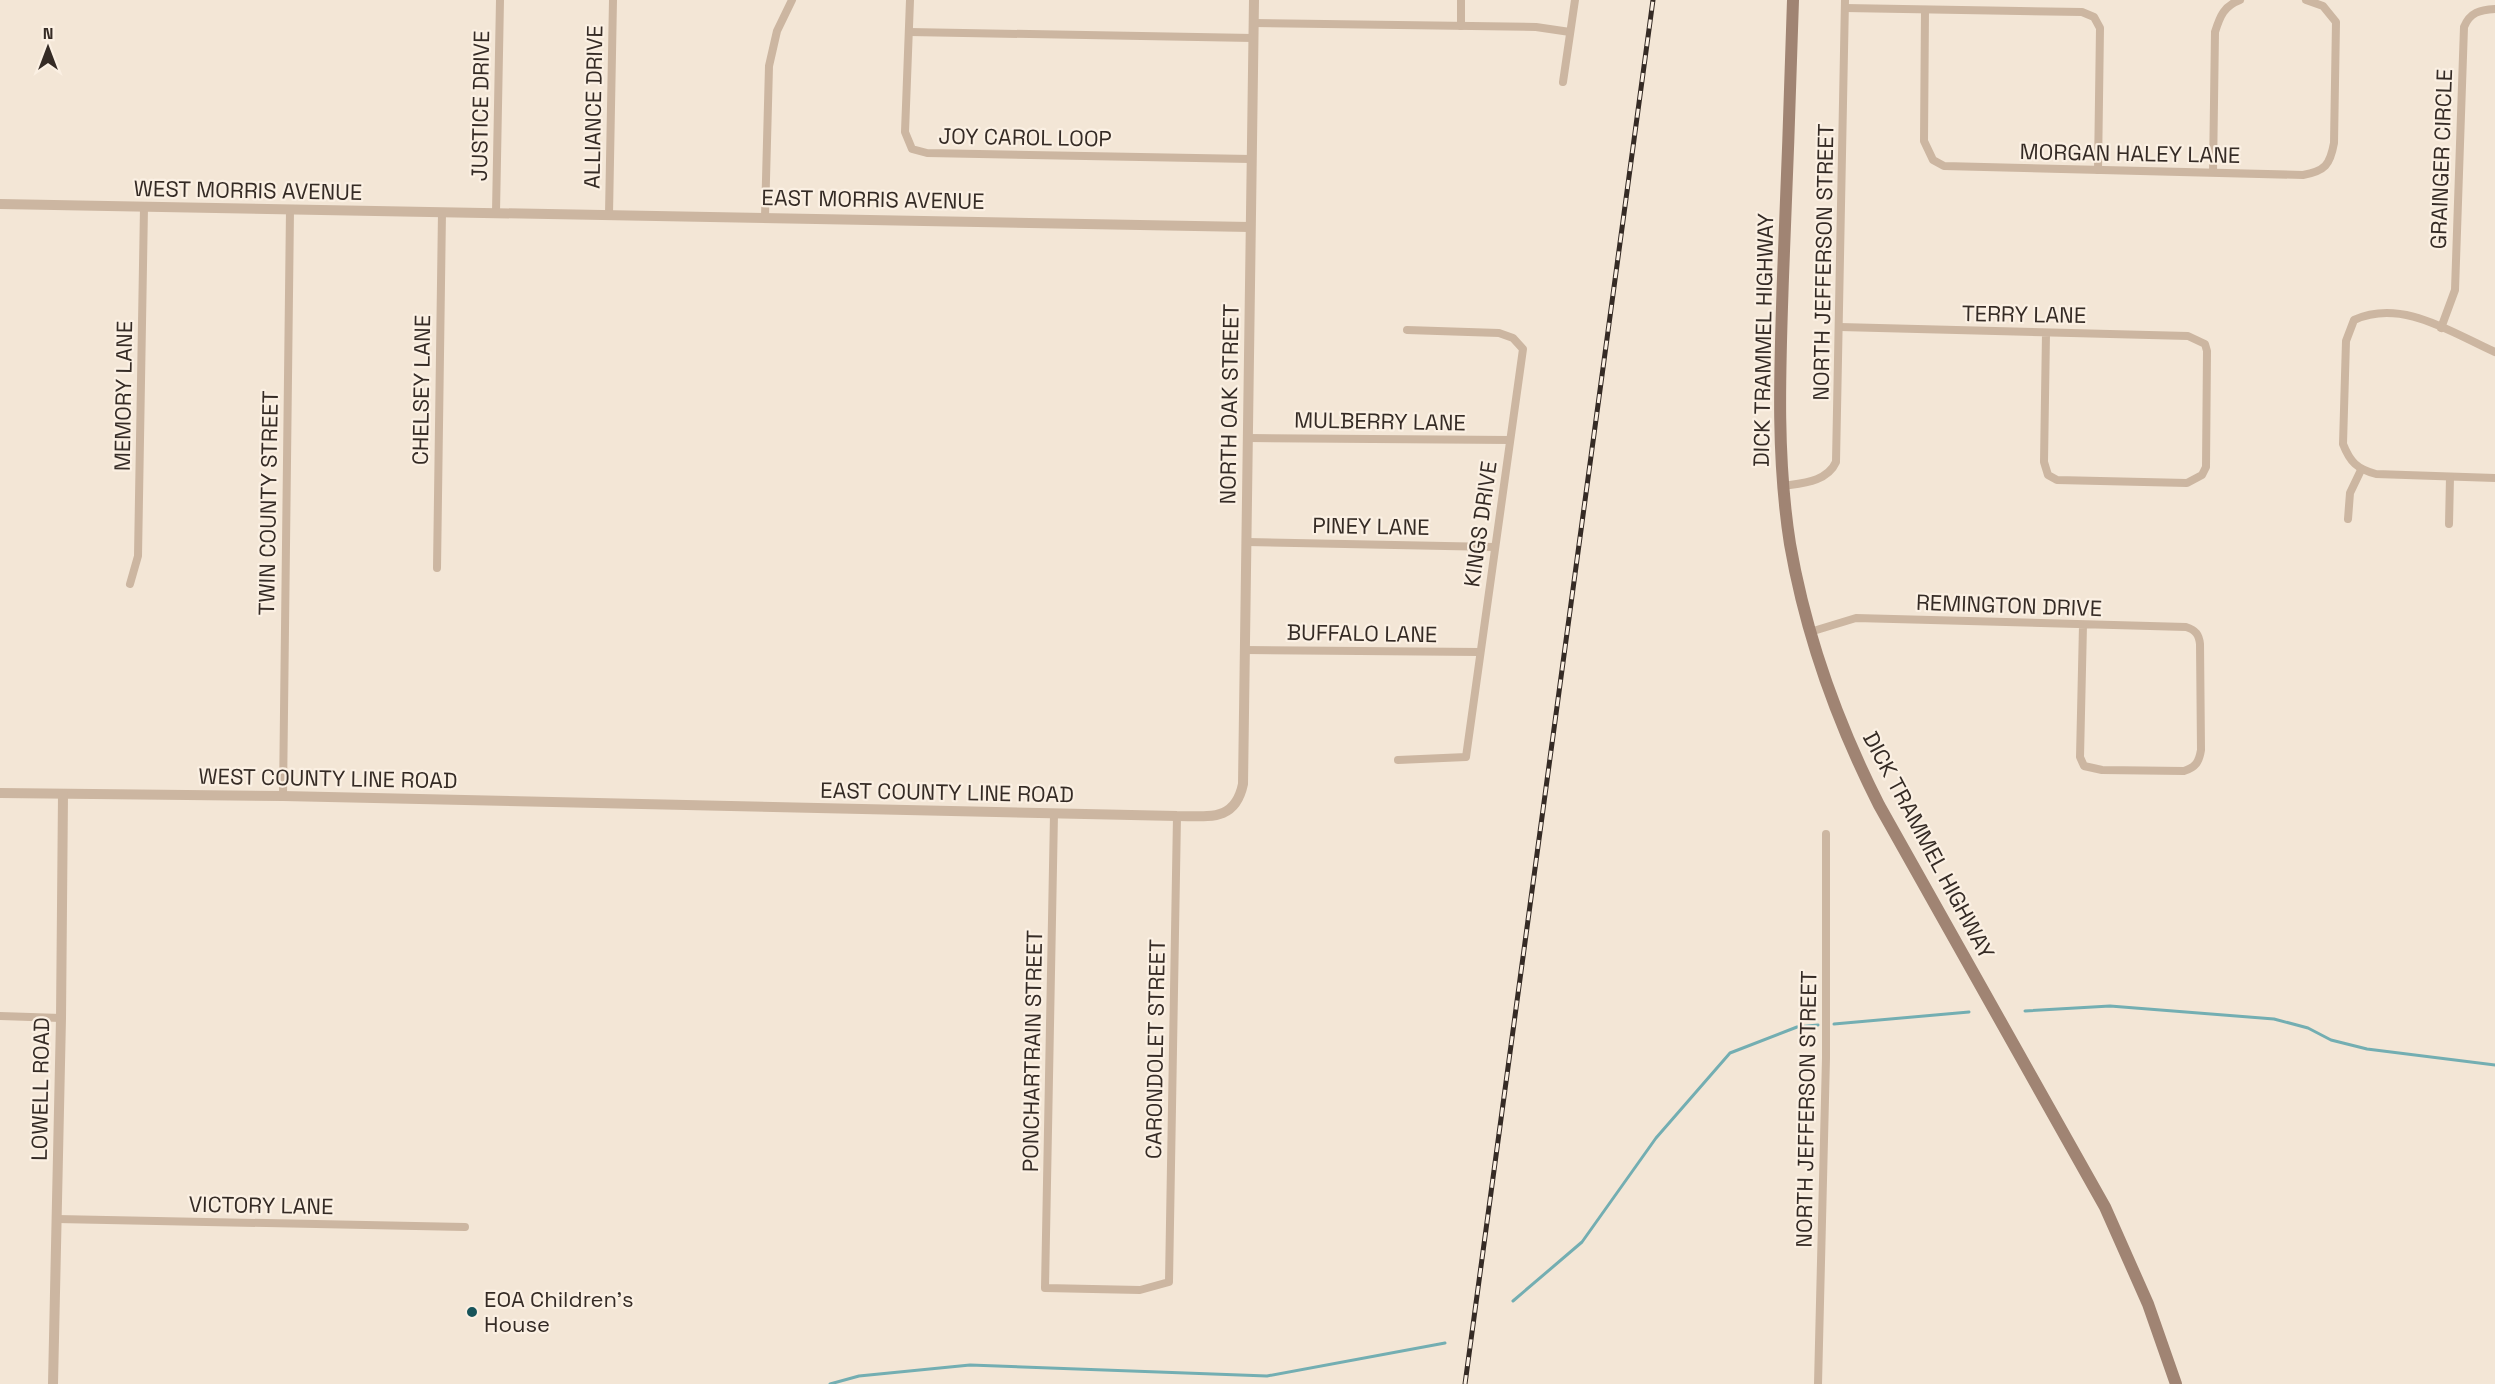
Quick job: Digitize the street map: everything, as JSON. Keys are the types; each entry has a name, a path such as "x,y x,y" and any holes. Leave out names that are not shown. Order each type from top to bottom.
{"main road":[{"name":"DICK TRAMMEL HIGHWAY","path":"1793,0 1779,401 1783,486 1796,577 1810,632 1834,708 1879,805 2106,1207 2148,1304 2176,1384"}],"street":[{"name":"JUSTICE DRIVE","path":"496,212 500,0"},
{"name":"ALLIANCE DRIVE","path":"609,214 613,0"},
{"path":"765,217 769,66 777,31 792,0"},
{"name":"JOY CAROL LOOP","path":"910,0 905,132 912,149 927,153 1251,159"},
{"name":"NORTH OAK STREET","path":"1234,806 1243,784 1254,0"},
{"path":"1461,0 1461,26"},
{"path":"1563,82 1575,0"},
{"path":"2213,172 2215,32 2220,15 2229,4 2240,0"},
{"name":"MORGAN HALEY LANE","path":"1925,10 1923,141 1933,160 1944,166 2303,176 2326,168 2331,162 2334,143 2336,22 2323,6 2306,0"},
{"path":"1845,4 1925,10 2082,12 2094,17 2100,28 2098,170"},
{"name":"NORTH JEFFERSON STREET","path":"1783,486 1815,480 1832,471 1836,462 1845,4"},
{"name":"GRAINGER CIRCLE","path":"2441,328 2455,290 2464,27 2471,15 2480,10 2495,9"},
{"path":"1253,23 1536,27 1570,33"},
{"path":"909,32 1253,38"},
{"name":"WEST MORRIS AVENUE","path":"0,204 496,212"},
{"name":"MEMORY LANE","path":"130,584 138,556 144,207"},
{"name":"TWIN COUNTY STREET","path":"283,796 290,210"},
{"name":"CHELSEY LANE","path":"437,568 442,212"},
{"name":"EAST MORRIS AVENUE","path":"496,212 1250,227"},
{"path":"2495,352 2408,314 2368,313 2354,320 2346,341 2343,444 2349,459 2361,470 2376,474 2495,478"},
{"name":"TERRY LANE","path":"1840,327 2188,336 2205,344 2208,360 2206,467 2202,476 2187,483 2057,480 2048,475 2044,462 2046,333"},
{"name":"KINGS DRIVE","path":"1398,760 1466,758 1523,349 1513,338 1499,333 1407,330"},
{"name":"MULBERRY LANE","path":"1249,438 1510,440"},
{"path":"2348,519 2350,494 2361,470"},
{"path":"2449,524 2450,477"},
{"name":"PINEY LANE","path":"1247,542 1495,547"},
{"name":"REMINGTON DRIVE","path":"1810,632 1856,618 2186,627 2196,632 2200,644 2201,750 2197,764 2184,771 2092,770 2084,766 2080,757 2083,625"},
{"name":"BUFFALO LANE","path":"1245,650 1479,652"},
{"name":"WEST COUNTY LINE ROAD","path":"0,793 656,804"},
{"name":"LOWELL ROAD","path":"53,1384 63,794"},
{"name":"EAST COUNTY LINE ROAD","path":"656,804 1178,816 1213,816 1226,813 1234,806"},
{"name":"PONCHARTRAIN STREET","path":"1054,814 1046,1288 1140,1290 1169,1282"},
{"name":"CARONDOLET STREET","path":"1169,1282 1178,816"},
{"name":"NORTH JEFFERSON STREET","path":"1818,1384 1826,1058 1826,834"},
{"path":"0,1017 61,1018"},
{"name":"VICTORY LANE","path":"57,1219 465,1227"}],"waterway":[{"path":"2025,1011 2110,1006 2274,1019 2308,1028 2331,1040 2367,1049 2495,1065"},
{"path":"1834,1024 1969,1012"},
{"path":"1513,1301 1582,1242 1656,1138 1730,1053 1797,1027 1818,1025"},
{"path":"830,1384 859,1376 970,1365 1267,1376 1445,1343"}],"railway":[{"path":"1465,1384 1653,0"}],"place":[{"name":"EOA Children’s House","path":"472,1312"}]}
